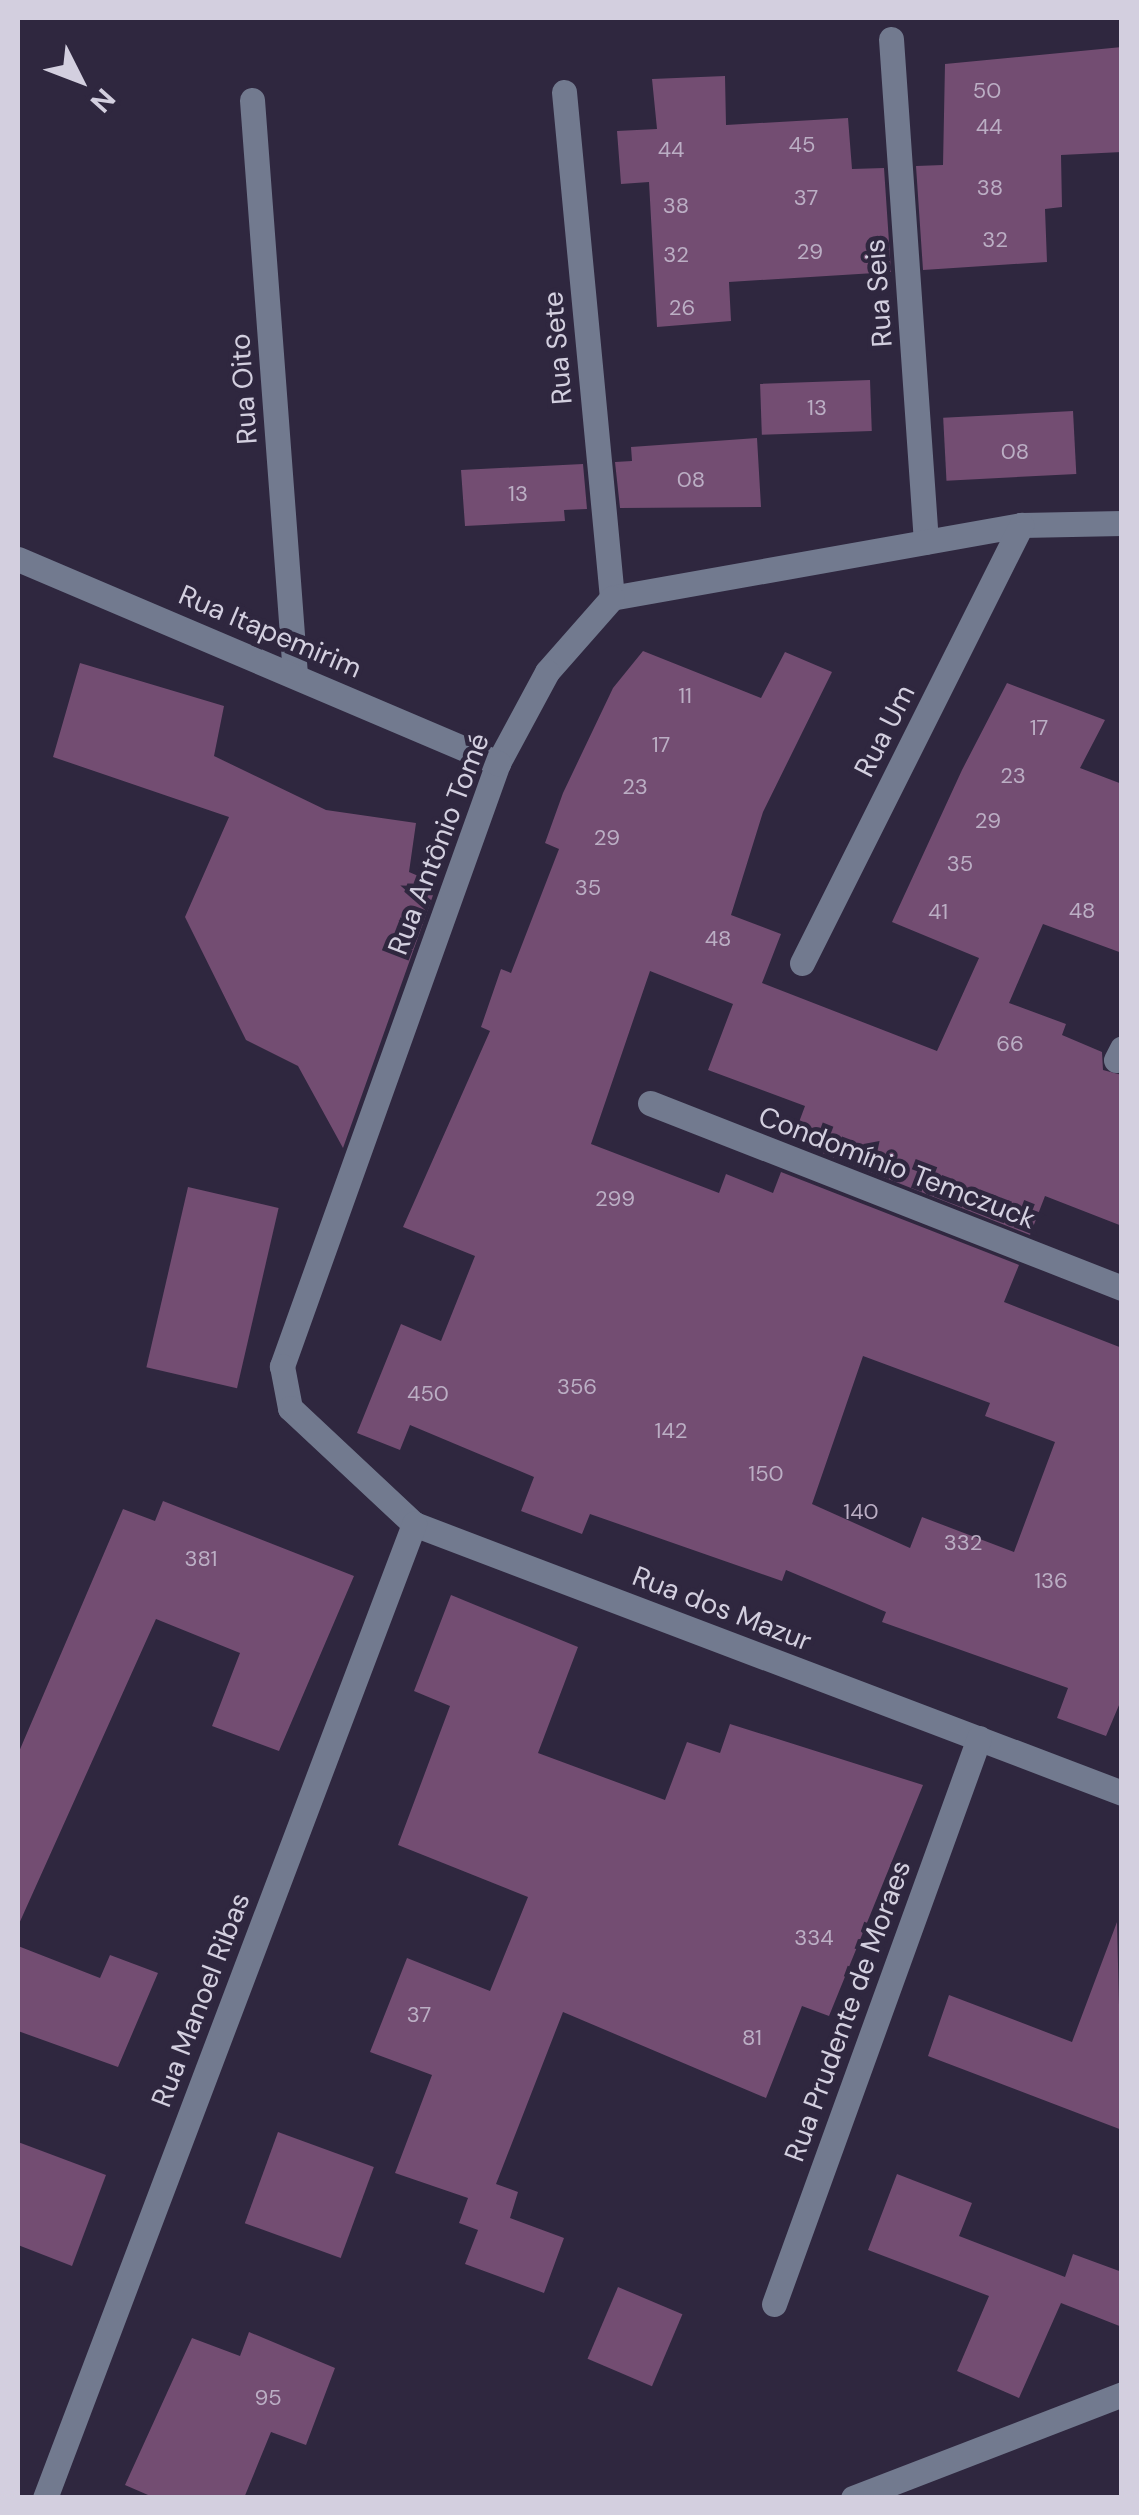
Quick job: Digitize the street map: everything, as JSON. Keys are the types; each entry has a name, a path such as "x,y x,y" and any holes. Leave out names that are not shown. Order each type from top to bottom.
{"street":[{"name":"Rua Seis","path":"891,40 926,542"},
{"name":"Rua Sete","path":"564,92 612,598"},
{"name":"Rua Oito","path":"252,100 295,674"},
{"path":"612,598 1021,525 1122,523"},
{"name":"Rua Um","path":"802,963 1021,525"},
{"name":"Rua Itapemirim","path":"18,559 498,763"},
{"name":"Rua Antônio Tomé","path":"322,1446 290,1408 282,1366 498,763 547,672 612,598"},
{"name":"Condomínio Temczuck","path":"650,1103 1122,1288"},
{"name":"Rua dos Mazur","path":"322,1446 414,1524 1122,1793"},
{"name":"Rua Manoel Ribas","path":"45,2498 414,1524"},
{"name":"Rua Prudente de Moraes","path":"774,2304 979,1738"},
{"path":"852,2498 1122,2394"}],"building":[{"path":"1122,47 1122,152 1061,155 1062,207 1045,209 1047,262 923,270 916,166 943,165 945,64"},
{"path":"725,76 726,125 848,118 852,169 884,168 891,272 729,282 731,321 657,327 649,182 621,184 617,131 657,129 652,79"},
{"path":"870,380 872,431 762,435 760,384"},
{"path":"1073,411 1076,474 946,481 943,418"},
{"path":"757,438 761,507 620,508 615,462 632,461 631,447"},
{"path":"583,464 587,509 564,510 565,521 465,526 461,470"},
{"path":"643,651 761,698 785,652 832,672 763,812 731,915 781,934 762,983 937,1051 979,958 892,922 962,770 1007,683 1105,720 1080,768 1122,784 1122,953 1043,924 1009,1003 1066,1024 1062,1035 1102,1052 1103,1070 1122,1075 1122,1226 1045,1196 1030,1235 792,1141 805,1106 708,1070 733,1004 650,971 591,1144 719,1193 726,1174 773,1193 781,1172 1019,1265 1004,1302 1122,1348 1122,1698 1106,1736 1057,1718 1068,1688 882,1622 886,1612 786,1570 782,1581 590,1514 582,1534 521,1511 534,1477 410,1425 400,1450 357,1433 401,1324 441,1341 475,1256 403,1227 490,1031 481,1027 501,969 511,973 559,849 545,843 563,793 613,688","holes":["863,1356 990,1403 985,1416 1055,1442 1014,1552 922,1517 910,1548 812,1504"]},
{"path":"80,663 224,706 214,756 326,810 416,823 409,872 437,884 343,1148 298,1066 246,1040 185,917 229,817 53,757"},
{"path":"188,1187 279,1208 237,1388 146,1367"},
{"path":"163,1501 354,1576 279,1751 212,1726 240,1653 156,1619 18,1926 18,1754 123,1509 155,1521"},
{"path":"451,1595 578,1647 538,1753 665,1800 687,1742 720,1753 730,1724 923,1785 829,2016 802,2006 766,2098 563,2012 496,2184 518,2192 510,2218 564,2238 544,2293 465,2264 478,2230 459,2223 468,2198 395,2173 432,2075 370,2052 407,1958 490,1991 528,1897 398,1845 450,1706 414,1691"},
{"path":"1117,1922 1122,2130 928,2056 949,1995 1072,2042"},
{"path":"18,1946 100,1978 110,1955 158,1973 118,2067 18,2031"},
{"path":"278,2132 374,2167 341,2258 245,2223"},
{"path":"18,2142 106,2175 72,2266 18,2245"},
{"path":"897,2174 972,2203 959,2236 1065,2277 1073,2254 1122,2272 1122,2327 1061,2303 1019,2398 957,2371 989,2296 868,2250"},
{"path":"618,2287 682,2314 652,2386 588,2359"},
{"path":"249,2332 335,2368 306,2445 271,2432 244,2498 155,2498 125,2485 192,2338 240,2356"}]}
